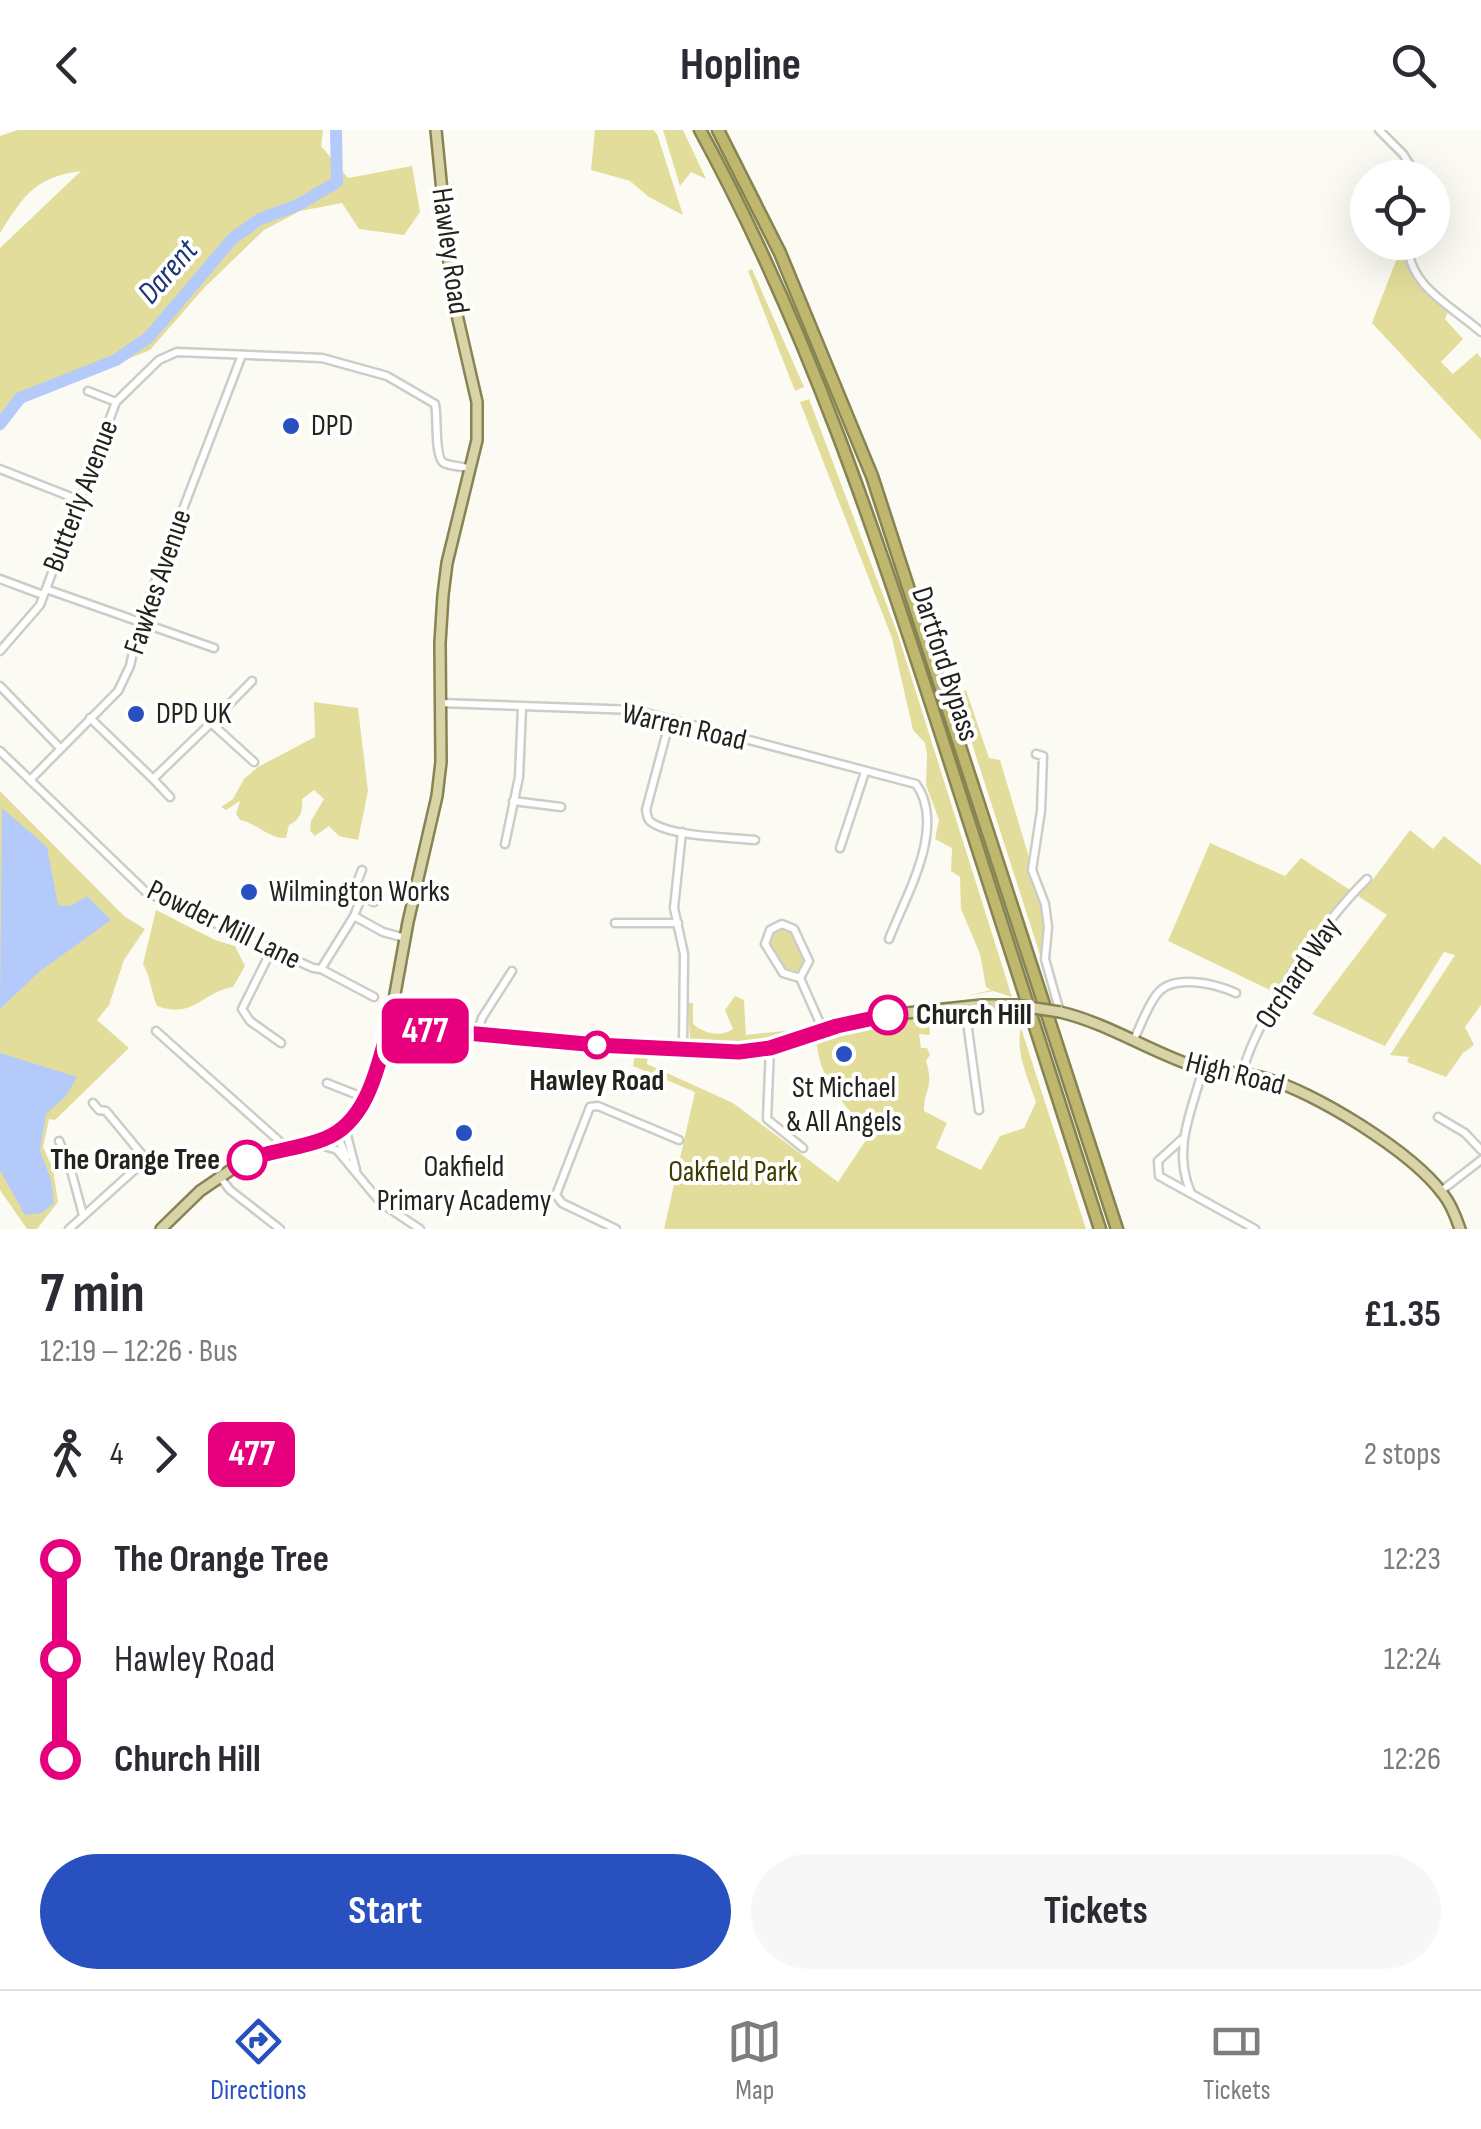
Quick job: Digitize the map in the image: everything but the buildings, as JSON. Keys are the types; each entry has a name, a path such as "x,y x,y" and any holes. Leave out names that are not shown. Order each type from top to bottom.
{"highway":[{"name":"Dartford Bypass","path":"700,130 813,368 864,500 1100,1229"},
{"name":"Dartford Bypass","path":"718,130 780,253 872,476 1117,1229"}],"main road":[{"name":"Hawley Road","path":"341,1131 365,1098 389,1026 437,796 445,579 477,440 477,402 452,293 436,130"},
{"name":"High Road","path":"965,1007 1016,1005 1060,1012 1102,1024 1202,1070 1285,1084 1382,1140 1441,1191 1460,1229"},
{"path":"389,1026 477,1036 739,1052 770,1048 823,1030 888,1016 965,1007"},
{"path":"161,1229 219,1176 252,1158 341,1131"}],"street":[{"path":"1379,130 1407,160"},
{"path":"1411,260 1421,280 1481,332"},
{"name":"Butterly Avenue","path":"0,651 40,605 116,402 159,360 177,352 322,358 388,376 435,404 439,422 437,454 444,463 470,468"},
{"name":"Fawkes Avenue","path":"30,780 118,691 130,666 139,624 242,355"},
{"path":"88,391 116,402"},
{"path":"0,469 79,500"},
{"path":"0,579 214,648"},
{"path":"153,780 252,681"},
{"path":"0,686 60,748"},
{"name":"Warren Road","path":"440,703 635,710 912,783 923,794 929,831 889,938"},
{"path":"505,844 519,777 522,708"},
{"path":"90,718 170,797"},
{"path":"670,720 646,810 648,820 682,832 755,840"},
{"path":"211,723 254,762"},
{"name":"Powder Mill Lane","path":"0,751 146,892 321,969 374,997"},
{"path":"1036,754 1044,756 1032,870 1045,904 1045,959 1060,1012"},
{"path":"840,848 865,772"},
{"path":"513,801 561,808"},
{"path":"682,832 674,908 684,954 682,1049"},
{"path":"362,870 354,892 374,902"},
{"name":"Orchard Way","path":"1242,1074 1249,1049 1278,996 1351,895 1367,879"},
{"path":"321,969 362,896"},
{"path":"354,916 383,932 406,938"},
{"path":"615,924 678,923"},
{"path":"800,978 809,961 794,930 782,924 770,930 766,944 783,973 800,978 823,1030"},
{"path":"272,950 242,1009 250,1020 281,1043"},
{"path":"477,1036 482,1018 512,972"},
{"path":"1134,1039 1157,994 1171,985 1216,984 1236,994"},
{"path":"965,1007 978,1110"},
{"path":"156,1031 288,1149"},
{"path":"770,1048 767,1120 804,1148"},
{"path":"1202,1070 1187,1128 1181,1140 1158,1161 1156,1170 1164,1180 1255,1229"},
{"path":"327,1083 365,1098"},
{"path":"69,1229 144,1157 106,1111 99,1110 93,1102"},
{"path":"616,1229 562,1203 556,1195 590,1107 598,1106 679,1140"},
{"path":"1438,1117 1464,1132 1481,1150"},
{"path":"341,1131 358,1176"},
{"path":"1181,1140 1182,1170 1192,1194"},
{"path":"58,1141 69,1163 82,1215"},
{"path":"314,1142 337,1150 382,1203 420,1229"},
{"path":"1441,1191 1481,1160"},
{"path":"219,1176 230,1190 280,1229"}],"green space":[{"path":"18,130 323,130 321,146 348,178 412,166 420,212 404,235 359,229 342,203 300,211 264,230 204,288 150,350 25,401 0,431 0,248 81,171 41,183 16,208 0,233 0,136"},
{"path":"595,130 653,130 683,215 649,197 630,181 591,170"},
{"path":"663,130 683,130 706,179 691,172 680,186"},
{"path":"1396,260 1407,260 1423,288 1449,310 1445,319 1463,339 1441,362 1453,374 1477,353 1481,358 1481,440 1372,323"},
{"path":"752,269 804,387 795,391 748,271"},
{"path":"809,399 898,635 1012,997 993,991 966,996 991,990 986,987 980,954 961,909 960,877 951,871 952,848 935,839 939,820 926,785 925,743 913,730 892,638 800,402"},
{"path":"966,690 989,758 1000,760 1031,864 1045,916 1042,961 956,694"},
{"path":"314,702 358,708 368,791 358,840 339,836 329,826 315,836 310,831 311,821 324,799 314,790 302,799 300,814 289,825 286,838 240,820 236,814 240,801 226,810 221,807 233,799 244,779 258,767 315,737"},
{"path":"0,791 124,916 145,929 124,960 109,1005 97,1020 129,1048 55,1120 49,1119 43,1147 53,1169 58,1202 37,1229 27,1229 0,1190"},
{"path":"1410,830 1433,849 1444,836 1481,865 1481,1005 1465,1027 1474,1045 1463,1053 1446,1077 1407,1062 1409,1057 1390,1055 1455,955 1444,952 1385,1046 1312,1014 1387,915 1355,894 1368,886"},
{"path":"1210,843 1285,876 1301,858 1350,890 1276,993 1168,941"},
{"path":"156,910 235,946 245,966 233,987 189,1007 157,1006 143,964"},
{"path":"783,928 794,933 806,961 802,970 792,973 781,968 768,942 771,933"},
{"path":"735,996 744,1000 746,1035 813,1028 752,1045 714,1046 690,1040 688,1003 693,1003 693,1024 718,1034 733,1029 725,1010"},
{"name":"Oakfield Park","path":"935,1015 941,1020 929,1025 930,1035 919,1034 921,1048 927,1048 930,1055 926,1061 929,1084 924,1111 947,1123 936,1148 981,1170 1000,1136 1024,1128 1036,1102 1021,1055 1021,1028 1086,1229 664,1229 695,1092 633,1066 635,1052 648,1053 647,1064 733,1103 838,1182 870,1134 828,1080 816,1039 837,1031"}],"water":[{"path":"2,808 47,847 58,905 70,906 87,896 111,920 40,971 0,1009"},
{"path":"0,1053 77,1077 66,1096 46,1114 40,1150 54,1203 42,1213 25,1215 0,1170"}],"waterway":[{"name":"Darent","path":"0,424 20,398 116,360 149,337 233,238 260,219 298,205 337,182 336,130"}],"bus line":[{"name":"477","path":"247,1160 324,1139 351,1123 365,1098 389,1026 597,1045 739,1052 770,1048 837,1026 888,1015"}],"place":[{"name":"DPD","path":"291,426"},
{"name":"DPD UK","path":"136,714"},
{"name":"Wilmington Works","path":"249,892"},
{"name":"Church Hill","path":"888,1015"},
{"name":"Hawley Road","path":"597,1045"},
{"name":"St Michael & All Angels","path":"844,1054"},
{"name":"Oakfield Primary Academy","path":"464,1133"},
{"name":"The Orange Tree","path":"247,1160"}]}
